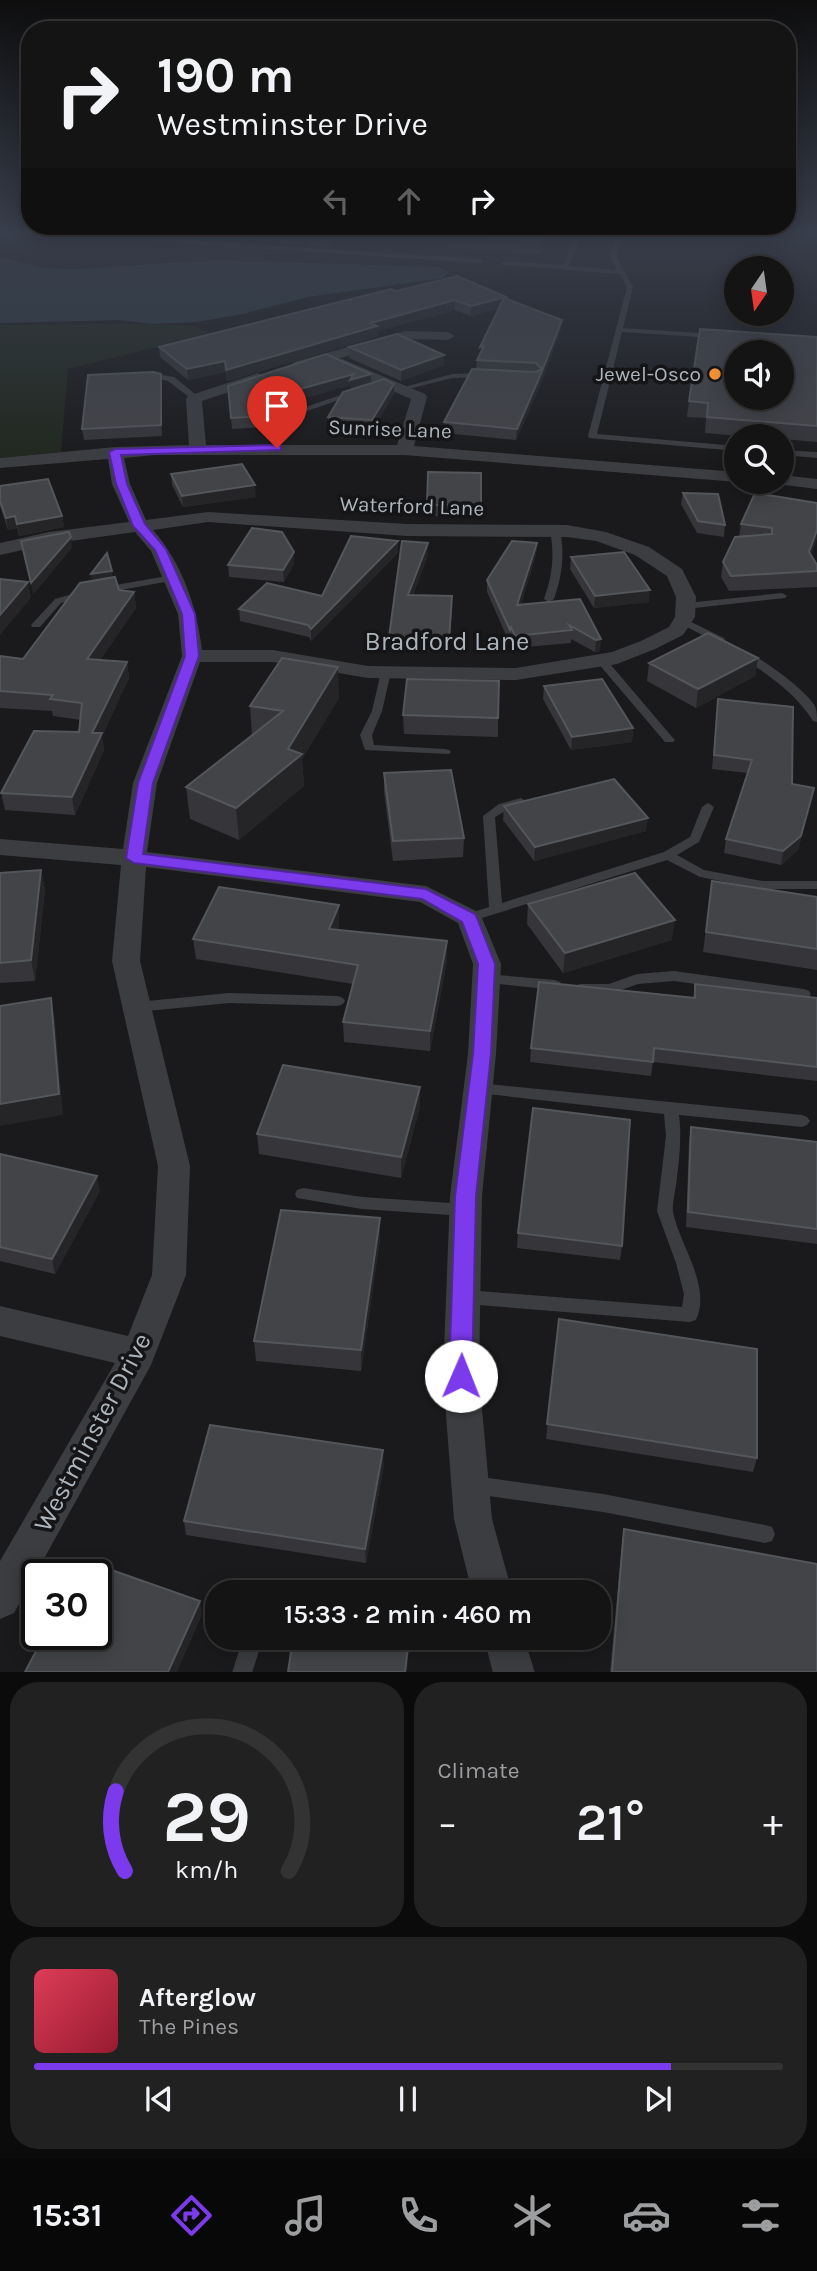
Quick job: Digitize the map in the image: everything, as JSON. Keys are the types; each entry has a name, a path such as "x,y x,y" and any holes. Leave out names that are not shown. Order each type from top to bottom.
{"street":[{"path":"198,449 194,398 327,356 407,335 448,336"},
{"path":"327,356 419,397 404,450"},
{"name":"Sunrise Lane","path":"0,463 115,452 198,449 404,450 724,476"},
{"name":"Westminster Drive","path":"2,1592 139,1354 169,1275 174,1166 126,961 134,858 145,783 192,656 188,614 160,549 139,526 121,484 115,452"},
{"path":"794,481 817,484"},
{"name":"Waterford Lane","path":"0,549 49,538 208,517 370,529 555,531 599,536 642,551 675,573 686,597 684,613"},
{"name":"Bradford Lane","path":"192,656 272,656 386,672 516,674 617,658 676,631 684,613"},
{"path":"0,847 134,858 426,894 483,914 487,964 466,1210 461,1376 473,1519 489,1580"},
{"path":"0,1321 139,1354"},
{"path":"508,1650 514,1672"}],"lane":[{"path":"624,309 592,436 724,448"},
{"path":"619,330 721,337"},
{"path":"132,374 158,374 171,379 196,398"},
{"path":"304,409 395,386 459,375 494,376"},
{"path":"794,453 817,455"},
{"path":"549,599 557,580 559,545 555,531"},
{"path":"36,625 58,601 73,595 173,578"},
{"path":"684,613 782,596"},
{"path":"684,613 727,644"},
{"path":"738,650 794,690 813,708 817,719"},
{"path":"601,660 669,740"},
{"path":"386,672 377,711 366,735 369,748 445,752"},
{"path":"530,800 503,807 489,816 483,914 668,855 695,839 708,807"},
{"path":"668,855 700,873 762,885 817,885"},
{"path":"486,979 610,989 637,979 674,976 804,994"},
{"path":"137,1007 229,998 338,1001"},
{"path":"478,1087 802,1121"},
{"path":"463,1296 690,1315 692,1294 665,1211 674,1136 671,1109"},
{"path":"303,1194 362,1203 466,1210"},
{"path":"470,1484 603,1503 765,1534"},
{"path":"242,1672 249,1650"}],"shaded area":[{"path":"0,309 262,309 196,322 152,324 119,320 0,323"},
{"path":"0,325 195,326 210,334 68,369 61,452 0,458"}],"building":[{"path":"311,309 422,309 371,323 377,326 226,370 225,361 187,369 159,347"},
{"path":"499,309 533,309 562,320 540,376 517,429 444,422 472,369 535,372 542,369 536,363 477,360 484,346 480,347"},
{"path":"700,329 817,337 817,426 707,417 708,403 689,401"},
{"path":"397,334 444,355 401,370 349,347"},
{"path":"326,354 371,374 350,380 354,374 275,396 278,415 231,418 228,386"},
{"path":"153,372 161,374 161,425 82,429 88,375"},
{"path":"384,379 394,384 372,420 328,417 343,392"},
{"path":"242,464 255,485 182,496 171,474"},
{"path":"428,472 481,473 481,505 427,505"},
{"path":"48,479 62,516 17,524 15,516 6,518 0,501 0,486"},
{"path":"683,493 718,494 725,525 698,521"},
{"path":"755,494 817,503 817,530 809,552 817,565 817,571 731,576 723,562 735,537 772,534 772,528 741,524"},
{"path":"252,528 282,532 294,552 283,570 228,565"},
{"path":"69,532 71,537 31,583 21,541"},
{"path":"351,536 398,541 311,629 308,625 239,609 267,583 322,596"},
{"path":"402,541 428,543 408,595 452,596 449,640 389,637"},
{"path":"512,541 537,543 517,605 580,599 601,639 596,640 569,625 572,630 515,636 487,580"},
{"path":"624,552 650,590 595,596 571,557"},
{"path":"107,553 112,571 91,574"},
{"path":"115,577 119,590 134,592 87,659 127,662 92,733 102,733 72,797 1,793 34,731 79,732 82,703 50,699 53,695 0,691 0,656 23,659 80,583"},
{"path":"0,579 28,582 0,615"},
{"path":"708,633 758,658 698,689 649,663"},
{"path":"282,658 338,667 288,749 302,754 236,808 186,787 283,711 250,706"},
{"path":"407,679 499,681 498,718 403,715"},
{"path":"602,679 633,728 572,737 544,686"},
{"path":"718,699 793,707 792,784 814,788 801,836 783,851 726,839 752,760 714,755"},
{"path":"451,770 464,838 393,841 384,773"},
{"path":"614,779 648,818 535,847 504,806"},
{"path":"41,870 31,960 0,963 0,873"},
{"path":"635,873 675,920 565,953 528,904"},
{"path":"712,881 817,897 817,949 706,932"},
{"path":"219,887 339,905 329,929 447,941 430,1031 343,1022 358,965 193,939"},
{"path":"539,982 695,998 695,984 817,998 817,1067 654,1048 653,1062 531,1048"},
{"path":"51,998 59,1094 0,1104 0,1006"},
{"path":"283,1065 420,1087 401,1157 257,1134"},
{"path":"533,1108 630,1120 622,1246 518,1233"},
{"path":"691,1127 817,1142 817,1229 688,1212"},
{"path":"0,1154 97,1176 52,1259 0,1247"},
{"path":"281,1210 380,1218 361,1350 254,1341"},
{"path":"559,1319 757,1349 757,1458 547,1424"},
{"path":"210,1425 383,1450 365,1549 184,1521"},
{"path":"624,1529 817,1564 817,1672 612,1672"},
{"path":"112,1570 200,1601 168,1672 25,1672 37,1650 112,1650"},
{"path":"291,1650 408,1650 405,1672 288,1672"}],"place":[{"name":"Jewel-Osco","path":"715,374"}],"route":[{"path":"277,448 115,452 121,484 139,526 160,549 188,614 192,656 145,783 134,858 426,894 469,918 487,964 482,1054 466,1196 461,1376"}]}
